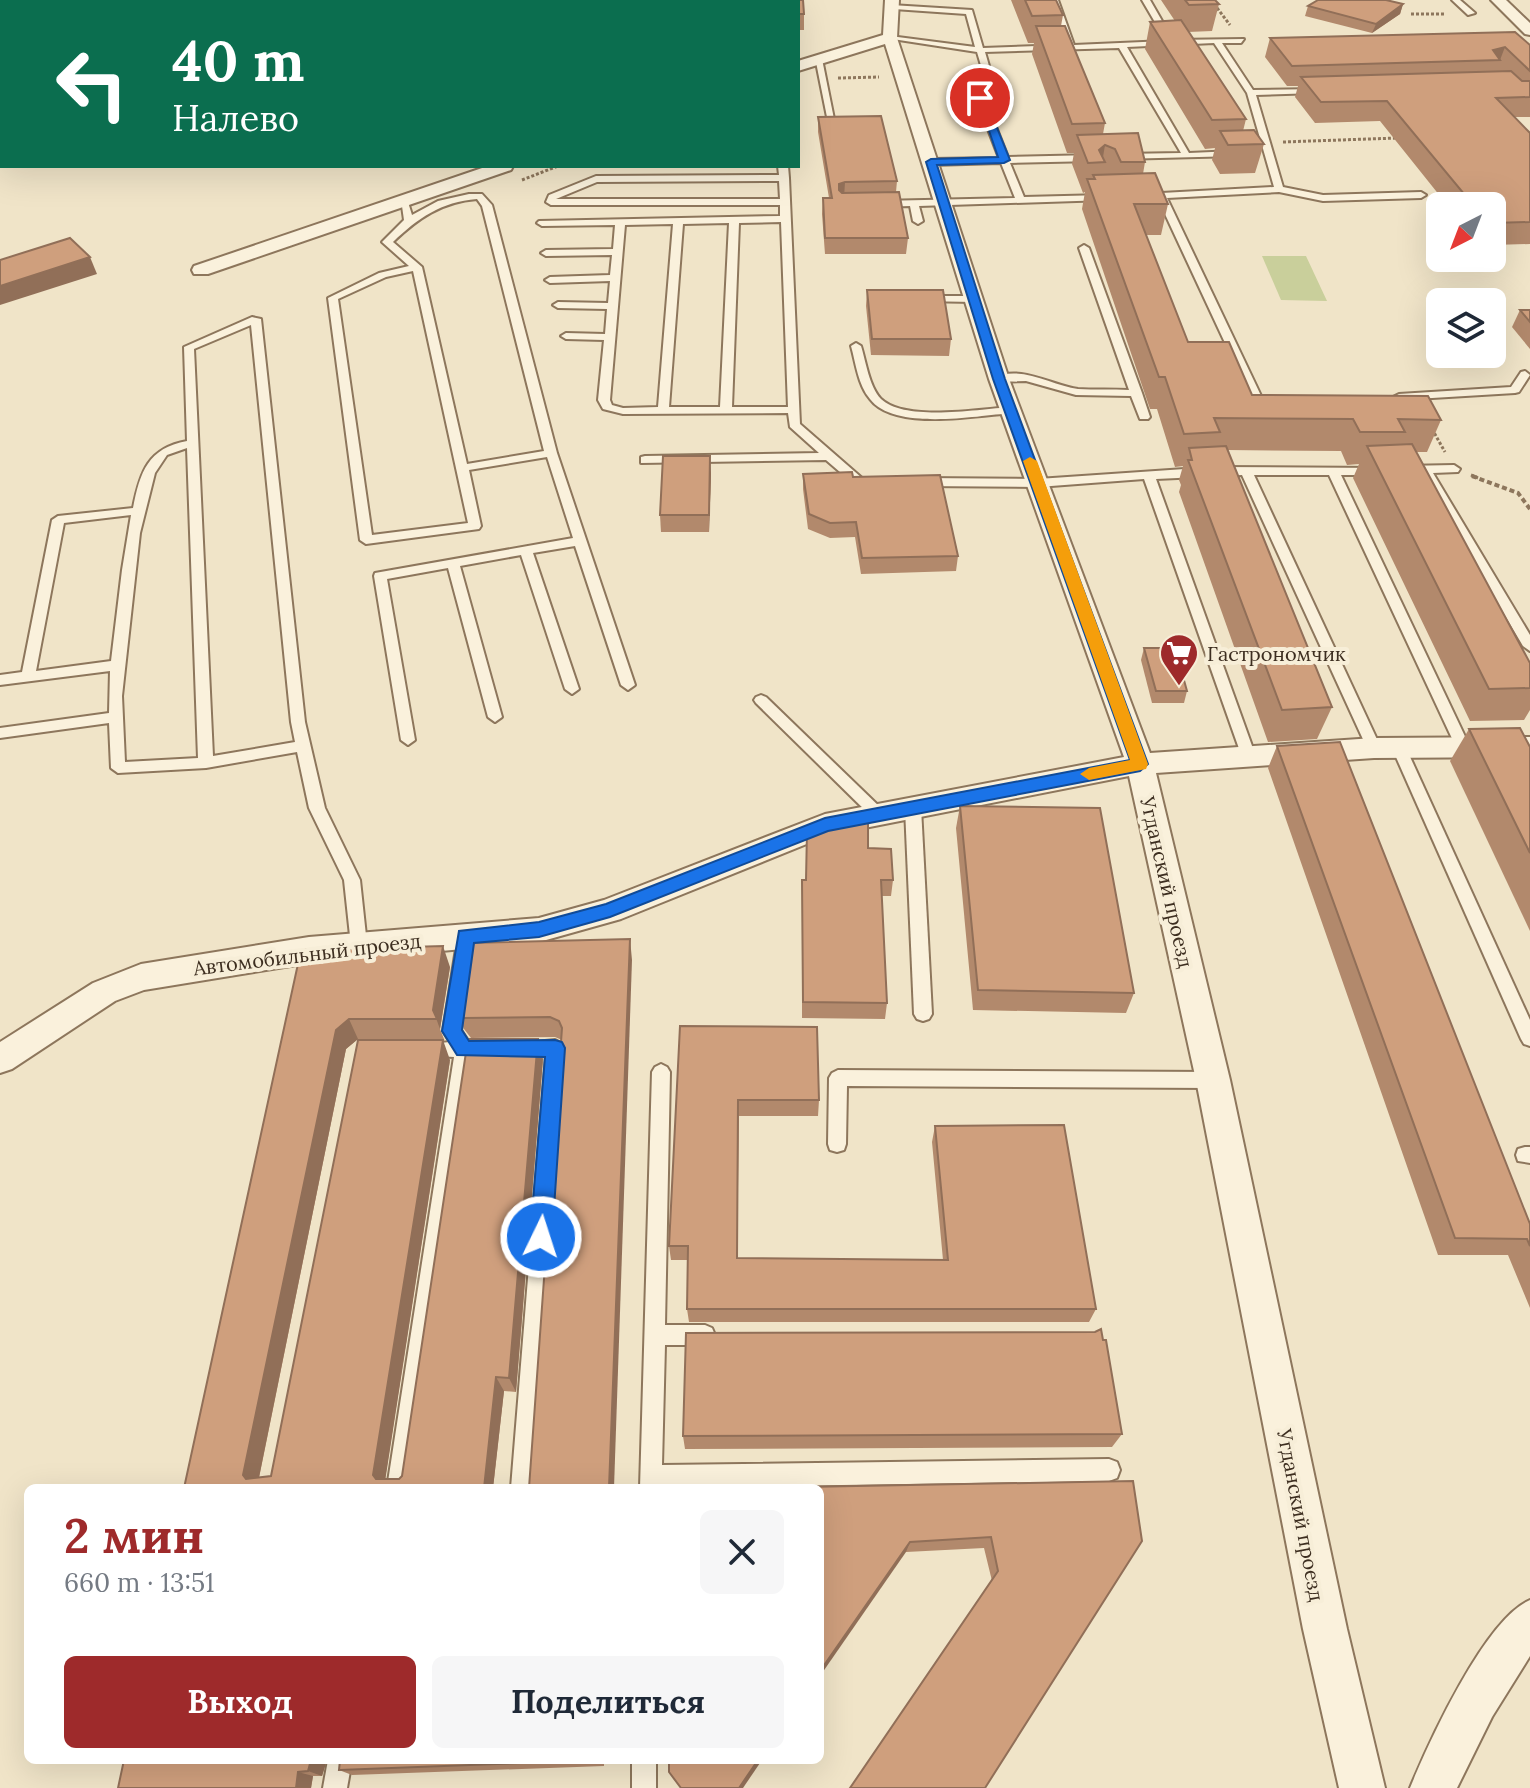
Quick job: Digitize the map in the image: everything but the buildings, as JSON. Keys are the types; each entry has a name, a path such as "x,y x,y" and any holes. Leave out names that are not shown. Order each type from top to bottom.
{"street":[{"path":"1498,0 1530,31"},
{"name":"Угданский проезд","path":"893,3 890,38 999,379 1140,764 1213,1080 1325,1629 1362,1788"},
{"path":"800,65 890,38"},
{"path":"201,270 499,168"},
{"name":"Автомобильный проезд","path":"0,1059 104,992 141,977 294,952 539,930 610,910 825,825 1140,764 1386,748 1530,747"},
{"path":"1433,1788 1506,1653 1530,1622"}],"lane":[{"path":"965,0 992,90 980,98 1021,201"},
{"path":"1054,0 1077,62"},
{"path":"1146,0 1170,42"},
{"path":"1456,0 1471,13"},
{"path":"893,3 969,12"},
{"path":"890,38 979,50 1241,41"},
{"path":"1216,41 1251,93 1279,189"},
{"path":"1121,44 1187,156"},
{"path":"818,59 833,127"},
{"path":"1251,93 1331,91"},
{"path":"1255,153 1266,148"},
{"path":"931,162 1241,154"},
{"path":"621,168 552,197 551,202 785,202"},
{"path":"596,179 784,172 794,425 859,482 874,482"},
{"path":"1234,178 1242,192"},
{"path":"1188,179 1196,194"},
{"path":"872,204 1110,198 1106,189"},
{"path":"1135,197 1146,193 1162,197 1279,189 1323,198 1421,195"},
{"path":"417,267 383,275 333,298 366,540 475,526 417,267 387,242 430,206 458,197 479,196 487,205 551,453 628,685"},
{"path":"1162,197 1260,405 1275,404"},
{"path":"404,201 409,221"},
{"path":"914,203 918,221"},
{"path":"542,223 786,219"},
{"path":"726,410 734,220"},
{"path":"663,411 678,221"},
{"path":"620,222 604,400 607,407 623,411 794,410"},
{"path":"1084,248 1144,417"},
{"path":"546,253 617,252"},
{"path":"550,280 615,278"},
{"path":"913,299 974,299"},
{"path":"558,305 612,306"},
{"path":"206,763 189,347 256,319 298,722 317,808 352,880 359,945"},
{"path":"566,336 609,337"},
{"path":"856,346 873,397 886,410 914,414 1011,410"},
{"path":"1380,398 1515,390 1525,374"},
{"path":"999,379 1026,378 1076,392 1136,393"},
{"path":"193,444 174,447 158,457 136,511 118,665 115,717 118,768 206,763 303,746"},
{"path":"462,468 551,453"},
{"path":"645,460 828,456"},
{"path":"904,482 1038,483 1214,471 1454,469"},
{"path":"1425,470 1530,646"},
{"path":"1334,472 1463,747"},
{"path":"1247,473 1530,1039"},
{"path":"1149,477 1249,757"},
{"path":"28,677 58,520 136,511"},
{"path":"408,740 380,576 581,541"},
{"path":"526,551 572,689"},
{"path":"453,563 495,717"},
{"path":"0,680 118,665"},
{"path":"761,700 879,815"},
{"path":"0,733 115,717"},
{"path":"913,808 923,1014"},
{"path":"399,1484 464,1049 452,1031 466,936"},
{"path":"403,1050 555,1048 522,1484"},
{"path":"661,1072 651,1482 1109,1470"},
{"path":"837,1144 838,1078 1213,1080"},
{"path":"655,1335 719,1335"},
{"path":"335,1788 339,1764"},
{"path":"644,1764 644,1788"}],"path":[{"path":"1211,0 1241,41"},
{"path":"822,81 847,76 904,80"},
{"path":"1266,148 1405,138"},
{"path":"1395,397 1434,432 1454,469 1518,493 1530,509"}],"green space":[{"path":"1262,256 1306,256 1327,301 1281,300"}],"slow traffic":[{"path":"1030,461 1140,764 1089,774"}],"place":[{"name":"Гастрономчик","path":"1179,687"}],"route":[{"path":"541,1237 555,1048 464,1049 452,1031 466,936 539,930 610,910 825,825 1140,764 999,379 931,162 1004,160 980,98"}]}
